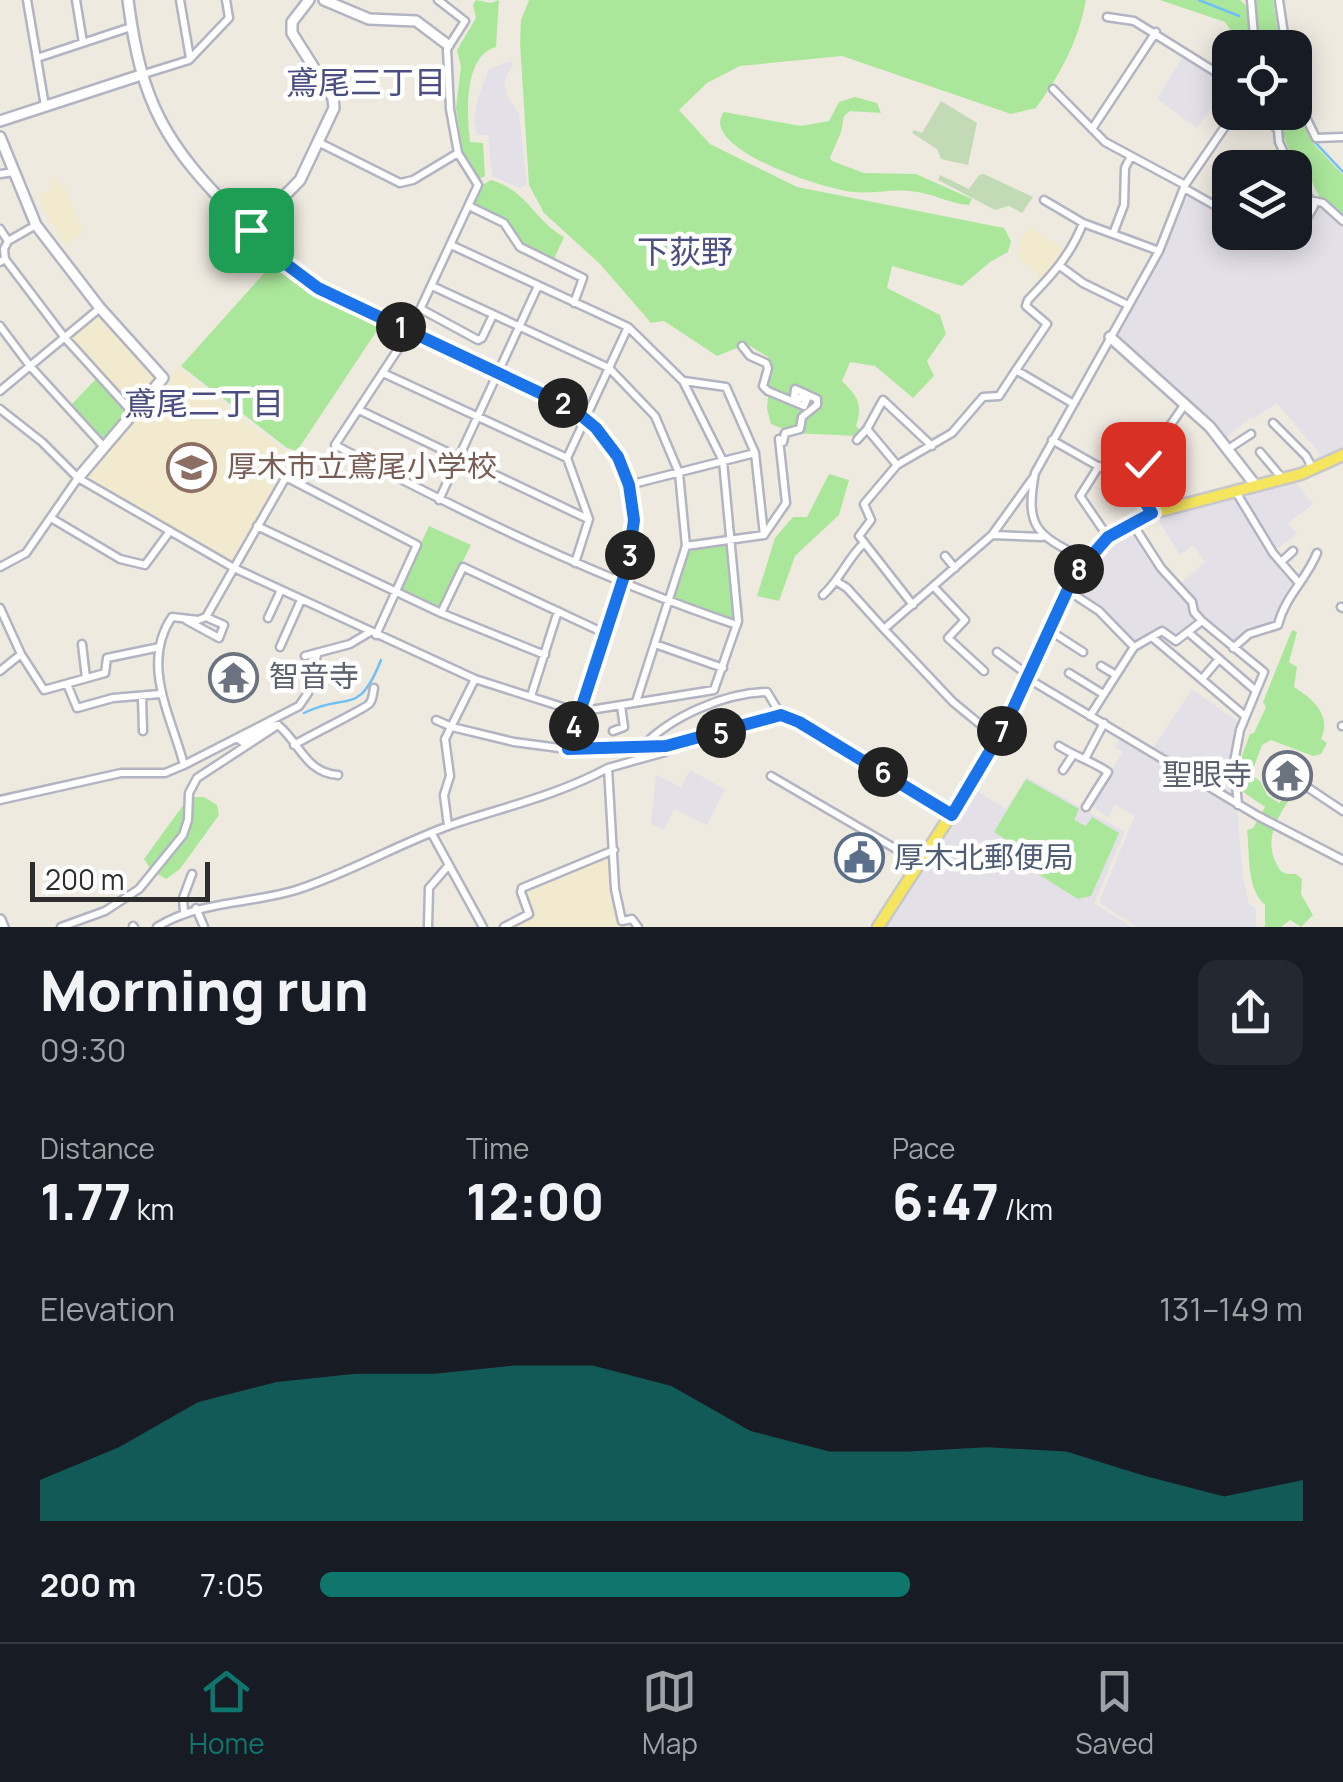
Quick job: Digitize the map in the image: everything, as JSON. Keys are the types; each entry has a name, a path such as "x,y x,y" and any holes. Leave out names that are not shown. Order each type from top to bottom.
{"main road":[{"path":"878,927 998,739 1068,590 1086,560 1108,537 1152,513 1282,479 1343,455"}],"street":[{"path":"27,0 44,106"},
{"path":"76,0 83,42"},
{"path":"128,0 140,75 158,119 181,158 278,258 318,288 557,400 585,418 608,442 629,485 634,520 632,542 568,749"},
{"path":"180,0 190,59"},
{"path":"0,121 190,59 229,18 226,0"},
{"path":"251,230 300,180 332,118 333,98 291,28 309,0"},
{"path":"324,0 369,19 416,20 448,45"},
{"path":"438,0 465,21 448,45 450,109 458,153 478,185 410,331 335,445 439,500 620,584 738,626"},
{"path":"1251,0 1254,30"},
{"path":"1279,0 1283,30"},
{"path":"1106,17 1134,21 1212,70"},
{"path":"37,58 131,27"},
{"path":"1092,130 1156,32"},
{"path":"1053,89 1092,130 1130,158 1212,203"},
{"path":"884,629 992,535 1034,477 1159,251 1184,186 1223,130"},
{"path":"1312,130 1316,138 1343,137"},
{"path":"0,137 36,225 100,308 163,378 78,478 19,556 0,567"},
{"path":"320,143 400,182 414,180 458,153"},
{"path":"1113,234 1124,205 1125,168 1130,158"},
{"path":"0,174 14,172"},
{"path":"1312,199 1343,220"},
{"path":"1044,200 1083,223 1159,251"},
{"path":"1312,206 1314,202"},
{"path":"469,206 504,223 520,247 583,278 574,303"},
{"path":"913,604 858,533 871,520 864,504 897,464 952,433 983,398 1000,396 1046,324 1026,306 1028,300 1060,266 1083,223"},
{"path":"36,225 8,242 2,261 64,338 134,413"},
{"path":"0,229 8,242"},
{"path":"0,409 42,442 78,478 234,568 474,679 578,712 714,690 738,626 724,460 683,381 628,327 451,244"},
{"path":"1060,266 1128,306"},
{"path":"432,286 609,368 654,416 679,472 686,546 636,702"},
{"path":"439,500 538,286"},
{"path":"0,391 100,308"},
{"path":"420,310 478,340 493,315"},
{"path":"0,326 30,366 104,447"},
{"path":"575,563 589,519 567,458 628,327"},
{"path":"1110,337 1185,404 1228,449 1256,486"},
{"path":"686,546 764,535 786,503 781,441 785,433 800,430 802,416 816,406 817,399 795,390 794,397 807,398 804,406 768,392 763,386 766,362 750,356 742,346"},
{"path":"1016,370 1072,403"},
{"path":"383,373 567,458"},
{"path":"683,381 726,387 755,452 764,535"},
{"path":"857,440 882,400 932,446"},
{"path":"1152,513 1132,482 1185,404"},
{"path":"359,410 589,519"},
{"path":"967,417 976,424"},
{"path":"1273,423 1288,434 1313,469"},
{"path":"867,429 897,464"},
{"path":"1228,449 1245,435"},
{"path":"1052,440 1110,473"},
{"path":"629,485 755,452"},
{"path":"1264,453 1282,479"},
{"path":"1099,466 1080,496 1108,537"},
{"path":"206,617 286,476 417,545 373,633 306,656"},
{"path":"1034,477 1035,524 1043,537"},
{"path":"1235,492 1280,562 1299,583"},
{"path":"51,518 120,559 145,565 170,530"},
{"path":"1131,522 1161,568 1192,602 1194,612 1264,672 1245,716 1234,762 1238,805"},
{"path":"258,526 441,613 545,655"},
{"path":"992,535 1043,537 1086,560"},
{"path":"823,595 836,581 845,562 864,543"},
{"path":"1280,562 1293,551"},
{"path":"1233,648 1249,634 1278,624 1289,597 1317,553"},
{"path":"945,556 955,568"},
{"path":"441,613 463,566 604,633"},
{"path":"836,581 847,588 953,702 998,739"},
{"path":"934,587 965,620 948,638 980,670"},
{"path":"268,618 281,590"},
{"path":"1068,590 1099,611 1134,647"},
{"path":"280,647 301,600"},
{"path":"0,608 22,654 51,698"},
{"path":"532,696 558,611"},
{"path":"184,765 160,694 160,647 172,617 206,617 224,625 219,638 185,619"},
{"path":"1090,716 1134,647 1162,631 1176,641 1202,621"},
{"path":"1049,630 1083,652"},
{"path":"1188,632 1255,690"},
{"path":"1153,638 1245,716"},
{"path":"82,644 86,678"},
{"path":"655,644 722,668"},
{"path":"44,690 106,673 106,658 160,647"},
{"path":"0,670 22,654"},
{"path":"0,799 122,773 164,773 184,765 303,702 316,654"},
{"path":"998,655 1238,805 1343,860"},
{"path":"1202,679 1219,659"},
{"path":"1102,666 1116,675"},
{"path":"1069,674 1103,694"},
{"path":"448,826 444,796 450,776 445,748 474,679"},
{"path":"67,684 76,708 113,698 160,694"},
{"path":"294,745 332,722 362,710 370,703 374,688"},
{"path":"641,748 674,721 749,693 767,692 781,715"},
{"path":"142,696 144,731"},
{"path":"613,730 624,727 621,706"},
{"path":"436,720 452,728 514,742 568,749 641,748 678,744 781,715 799,722 952,815"},
{"path":"1089,761 1104,723"},
{"path":"236,738 242,742 266,727 278,725"},
{"path":"278,725 305,761 338,775"},
{"path":"61,927 104,911 138,888 183,835 189,793 197,778 278,725"},
{"path":"157,927 196,908 258,900 299,888 448,826 551,794 608,768 665,752 678,744"},
{"path":"1059,746 1108,772 1086,807"},
{"path":"1063,770 1073,755"},
{"path":"608,768 615,889 622,921 632,919 638,927"},
{"path":"771,776 920,863"},
{"path":"1304,785 1343,811"},
{"path":"432,834 483,927"},
{"path":"506,926 529,914 522,888 614,850"},
{"path":"428,927 428,888 448,866"},
{"path":"184,912 183,898 192,874"},
{"path":"196,908 204,927"},
{"path":"0,920 3,927"}],"shaded area":[{"path":"1185,53 1212,73 1212,107 1197,128 1157,99"},
{"path":"510,61 513,64 504,82 519,114 527,184 520,188 492,176 488,135 477,135 474,122 489,69"},
{"path":"54,176 59,185 63,184 84,232 67,245 38,195 53,188 49,178"},
{"path":"1190,194 1212,206 1212,250 1312,250 1312,213 1317,205 1323,205 1343,223 1343,452 1318,463 1315,460 1320,454 1277,403 1250,418 1224,440 1117,339 1163,251 1180,206"},
{"path":"1030,227 1068,252 1042,284 1036,272 1018,258 1021,239"},
{"path":"98,315 156,376 135,406 71,340"},
{"name":"厚木市立鳶尾小学校","path":"177,368 294,458 230,560 87,477"},
{"path":"1295,482 1313,504 1288,523 1297,534 1271,553 1297,583 1277,624 1233,645 1201,617 1179,585 1205,562 1193,545 1180,555 1155,515"},
{"path":"1132,526 1191,603 1198,619 1177,637 1165,630 1133,643 1100,610 1072,591 1094,556"},
{"path":"1192,689 1240,723 1232,765 1236,797 1153,748"},
{"path":"1122,735 1237,807 1243,878 1249,904 1256,909 1256,927 1137,927 1101,904 1135,816 1115,805 1108,817 1089,804 1123,752 1115,747"},
{"path":"690,770 725,789 707,825 674,809 664,830 651,824 656,775 681,787"},
{"path":"1027,777 1123,831 1094,903 1132,927 885,927 977,791 1006,809"},
{"path":"610,851 620,924 631,922 635,927 511,927 533,914 525,889"}],"green space":[{"path":"476,0 499,0 496,47 478,62 470,87 470,142 483,143 485,176 479,179 463,152 456,108 461,67 457,50 476,18"},
{"path":"529,0 1086,0 1067,57 1036,108 1011,114 842,56 740,66 707,83 679,110 710,144 797,187 1004,228 1011,241 1008,252 962,286 892,266 887,288 940,315 946,334 927,361 934,376 913,398 875,366 850,362 842,381 858,401 856,426 861,431 857,436 793,433 771,424 767,409 771,363 768,357 747,344 717,356 664,321 651,323 600,264 544,213 529,185 520,43 521,20"},
{"path":"1160,0 1240,0 1248,7 1256,5 1257,0 1273,0 1277,30 1230,30 1225,22"},
{"path":"855,97 877,103 881,113 850,111 844,116 832,161 864,173 916,174 972,199 969,205 917,192 854,192 819,184 746,153 729,140 720,126 724,112 801,126 829,121 839,102"},
{"path":"941,101 977,123 968,165 941,159 937,149 912,133 922,133"},
{"path":"1306,130 1313,143 1343,175 1343,215 1320,198 1312,182 1312,150 1289,150 1282,132"},
{"path":"984,174 1033,197 1022,213 1009,206 995,210 938,180 940,175 969,189"},
{"path":"491,180 522,198 564,237 554,259 523,245 507,221 474,206 481,186"},
{"path":"275,261 310,291 382,323 297,451 287,448 181,366"},
{"path":"96,379 128,411 105,440 70,406"},
{"path":"829,474 849,480 839,515 795,556 779,601 757,596 775,538 793,517 807,517"},
{"path":"429,526 471,545 439,608 400,589"},
{"path":"727,545 733,622 673,598 688,550"},
{"path":"1292,630 1297,632 1289,662 1297,667 1294,687 1319,709 1324,722 1321,739 1327,743 1321,754 1313,756 1271,740 1262,745 1251,775 1279,803 1294,792 1272,834 1272,853 1282,871 1302,879 1301,894 1313,915 1301,927 1290,920 1281,927 1265,927 1265,905 1252,880 1247,830 1253,828 1265,807 1243,792 1240,761 1266,707 1263,702"},
{"path":"1026,779 1079,809 1074,820 1086,826 1092,817 1119,833 1091,896 1078,899 999,848 1008,841 994,832"},
{"path":"189,797 204,797 217,805 219,815 180,869 166,879 151,870 144,859"}],"waterway":[{"path":"1199,0 1239,16"},
{"path":"1275,0 1279,30"},
{"path":"1308,130 1343,172"},
{"path":"304,713 358,696 381,660"}],"place":[{"name":"厚木市立鳶尾小学校","path":"192,467"},
{"name":"智音寺","path":"234,677"},
{"name":"聖眼寺","path":"1287,775"},
{"name":"厚木北郵便局","path":"859,858"}],"district":[{"name":"鳶尾三丁目","path":"366,83"},
{"name":"下荻野","path":"685,252"},
{"name":"鳶尾二丁目","path":"204,404"}],"route":[{"path":"251,230 278,258 318,288 572,408 596,428 618,457 632,502 632,542 568,749 666,746 781,715 799,722 952,815 1006,724 1074,576 1093,551 1119,528 1152,513 1132,482 1143,464"}]}
